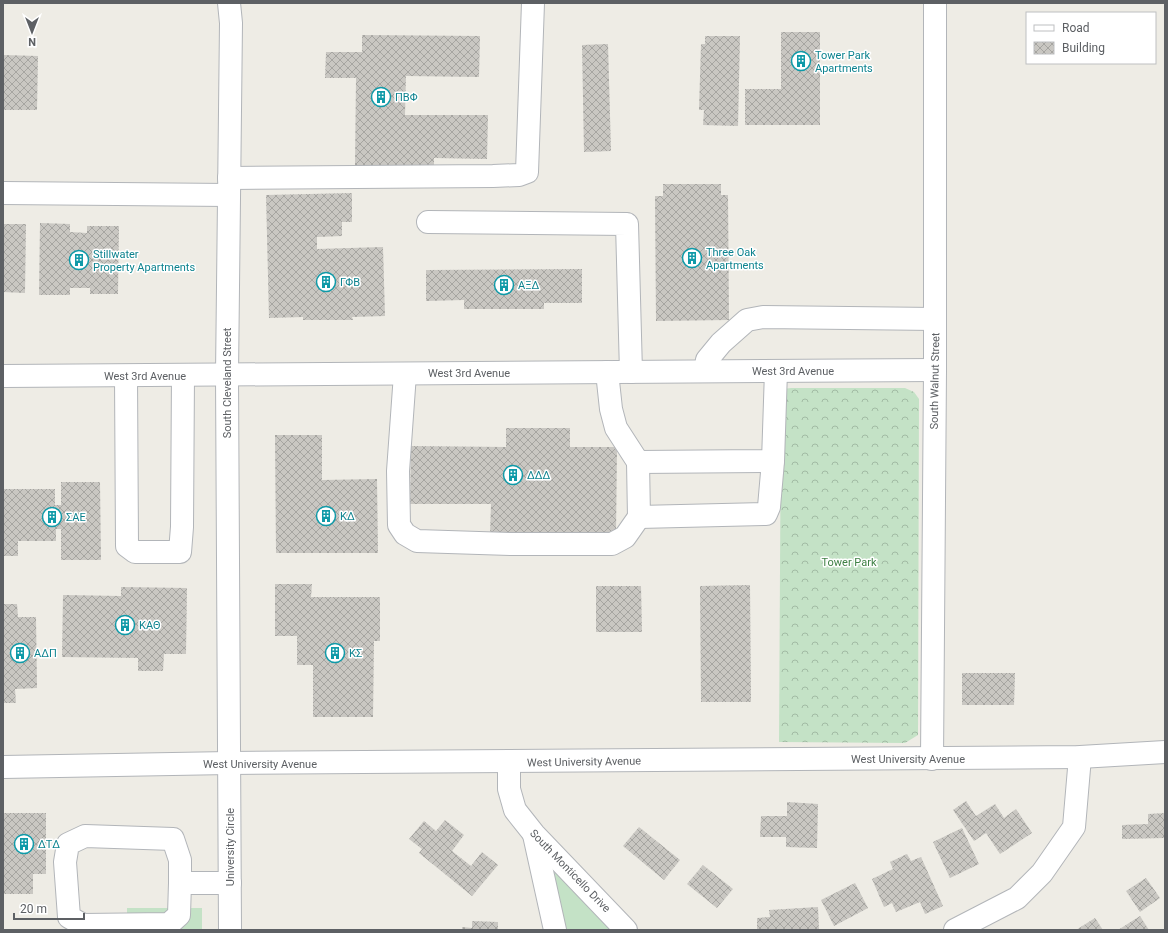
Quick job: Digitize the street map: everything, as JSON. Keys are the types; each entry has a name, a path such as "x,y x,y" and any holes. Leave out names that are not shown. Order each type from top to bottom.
{"street":[{"name":"South Cleveland Street","path":"229,3 231,23 227,375 229,763"},
{"path":"3,193 519,175 526,172 533,3"},
{"name":"South Walnut Street","path":"932,759 935,370 935,3"},
{"path":"428,222 627,224 631,372"},
{"path":"704,371 707,360 721,343 747,320 763,317 935,319"},
{"name":"West 3rd Avenue","path":"3,376 935,370"},
{"path":"639,517 766,514 769,507 773,461 776,371"},
{"path":"405,374 398,471 399,525 405,534 417,541 511,544 612,544 625,537 639,517 638,462 616,428 611,409 608,372"},
{"path":"126,376 127,546 135,552 180,552 182,527 183,375"},
{"path":"638,462 773,461"},
{"name":"West University Avenue","path":"3,767 229,763 508,763 740,759 932,759 1080,757 1165,752"},
{"path":"955,930 1018,898 1042,873 1074,826 1080,757"},
{"name":"University Circle","path":"229,763 230,930"},
{"name":"South Monticello Drive","path":"508,763 510,789 514,810 534,834 626,930"},
{"path":"534,834 555,930"},
{"path":"85,836 173,839 180,860 180,883 179,915 169,924 83,925 69,917 65,862 68,844 85,836"},
{"path":"180,883 230,883"}],"green space":[{"name":"Tower Park","path":"905,388 914,392 919,399 918,735 905,743 779,742 781,397 783,389"},
{"path":"534,834 626,930 555,930"},
{"path":"127,908 202,908 202,930 127,930"}],"building":[{"name":"Tower Park Apartments","path":"781,32 820,32 820,125 745,125 745,89 781,89"},
{"name":"ΠΒΦ","path":"362,35 480,36 479,77 406,76 405,115 488,115 487,159 434,158 434,166 355,166 356,78 325,78 326,52 362,52"},
{"path":"705,36 740,36 738,126 703,125 704,110 699,110 701,44 705,44"},
{"path":"608,44 611,151 584,152 582,45"},
{"path":"3,55 38,56 37,110 3,110"},
{"name":"Three Oak Apartments","path":"663,184 721,184 721,195 728,195 729,320 656,321 655,196 663,196"},
{"name":"ΓΦΒ","path":"352,193 352,222 342,222 342,236 317,237 317,249 383,247 385,316 352,317 353,320 303,320 303,317 269,318 266,195"},
{"name":"Stillwater Property Apartments","path":"40,223 70,224 70,232 87,233 87,226 119,226 118,294 90,294 90,288 70,288 70,295 39,295"},
{"path":"3,224 26,224 25,293 3,292"},
{"name":"ΑΞΔ","path":"582,269 582,303 544,303 544,309 464,309 464,300 426,301 426,270"},
{"name":"ΔΔΔ","path":"506,428 570,428 570,447 617,447 616,535 490,534 491,504 410,504 411,446 506,447"},
{"name":"ΚΔ","path":"275,435 322,435 322,480 377,479 378,553 276,553"},
{"name":"ΣAE","path":"61,482 100,482 101,560 61,560 61,529 56,529 56,541 18,541 18,556 3,556 3,489 55,489 55,505 61,505"},
{"name":"KΣ","path":"275,584 312,584 311,597 380,597 380,641 374,641 373,717 313,717 313,665 297,665 297,636 275,636"},
{"path":"750,585 751,702 701,702 700,586"},
{"path":"596,586 641,586 642,632 596,632"},
{"name":"ΚΑΘ","path":"121,587 187,588 186,654 164,654 163,671 138,671 138,658 62,657 63,595 121,596"},
{"name":"ΑΔΠ","path":"3,604 17,604 18,617 36,617 37,688 15,689 16,703 3,703"},
{"path":"962,673 1015,673 1014,705 962,705"},
{"path":"966,801 976,816 995,804 1004,818 1016,809 1032,833 1000,854 986,833 974,841 953,810"},
{"path":"787,802 818,804 817,848 786,847 786,837 760,837 761,816 787,816"},
{"name":"ΔTΔ","path":"3,813 46,813 46,874 33,874 33,894 3,894"},
{"path":"1165,813 1165,838 1122,839 1122,825 1148,824 1148,814"},
{"path":"445,820 464,835 452,851 471,866 482,852 498,865 472,896 419,853 422,849 409,839 424,821 436,831"},
{"path":"639,827 680,860 664,880 623,846"},
{"path":"962,828 979,864 950,878 933,842"},
{"path":"907,854 911,861 921,857 943,906 925,914 920,902 896,912 892,903 884,907 872,879 893,869 890,862"},
{"path":"703,865 733,889 717,908 687,884"},
{"path":"1146,878 1160,898 1140,912 1126,891"},
{"path":"855,883 868,908 834,926 821,900"},
{"path":"818,907 819,930 757,930 757,918 770,917 769,910"},
{"path":"1140,916 1149,930 1118,930"},
{"path":"1095,918 1103,930 1076,930"},
{"path":"472,921 498,922 498,930 462,930 462,927 472,928"}],"place":[{"name":"Tower Park Apartments","path":"801,61"},
{"name":"ΠΒΦ","path":"381,97"},
{"name":"Three Oak Apartments","path":"692,258"},
{"name":"Stillwater Property Apartments","path":"79,260"},
{"name":"ΓΦΒ","path":"326,282"},
{"name":"ΑΞΔ","path":"504,285"},
{"name":"ΔΔΔ","path":"513,475"},
{"name":"ΚΔ","path":"326,516"},
{"name":"ΣAE","path":"52,517"},
{"name":"ΚΑΘ","path":"125,625"},
{"name":"ΑΔΠ","path":"20,653"},
{"name":"KΣ","path":"335,653"},
{"name":"ΔTΔ","path":"24,844"}]}
